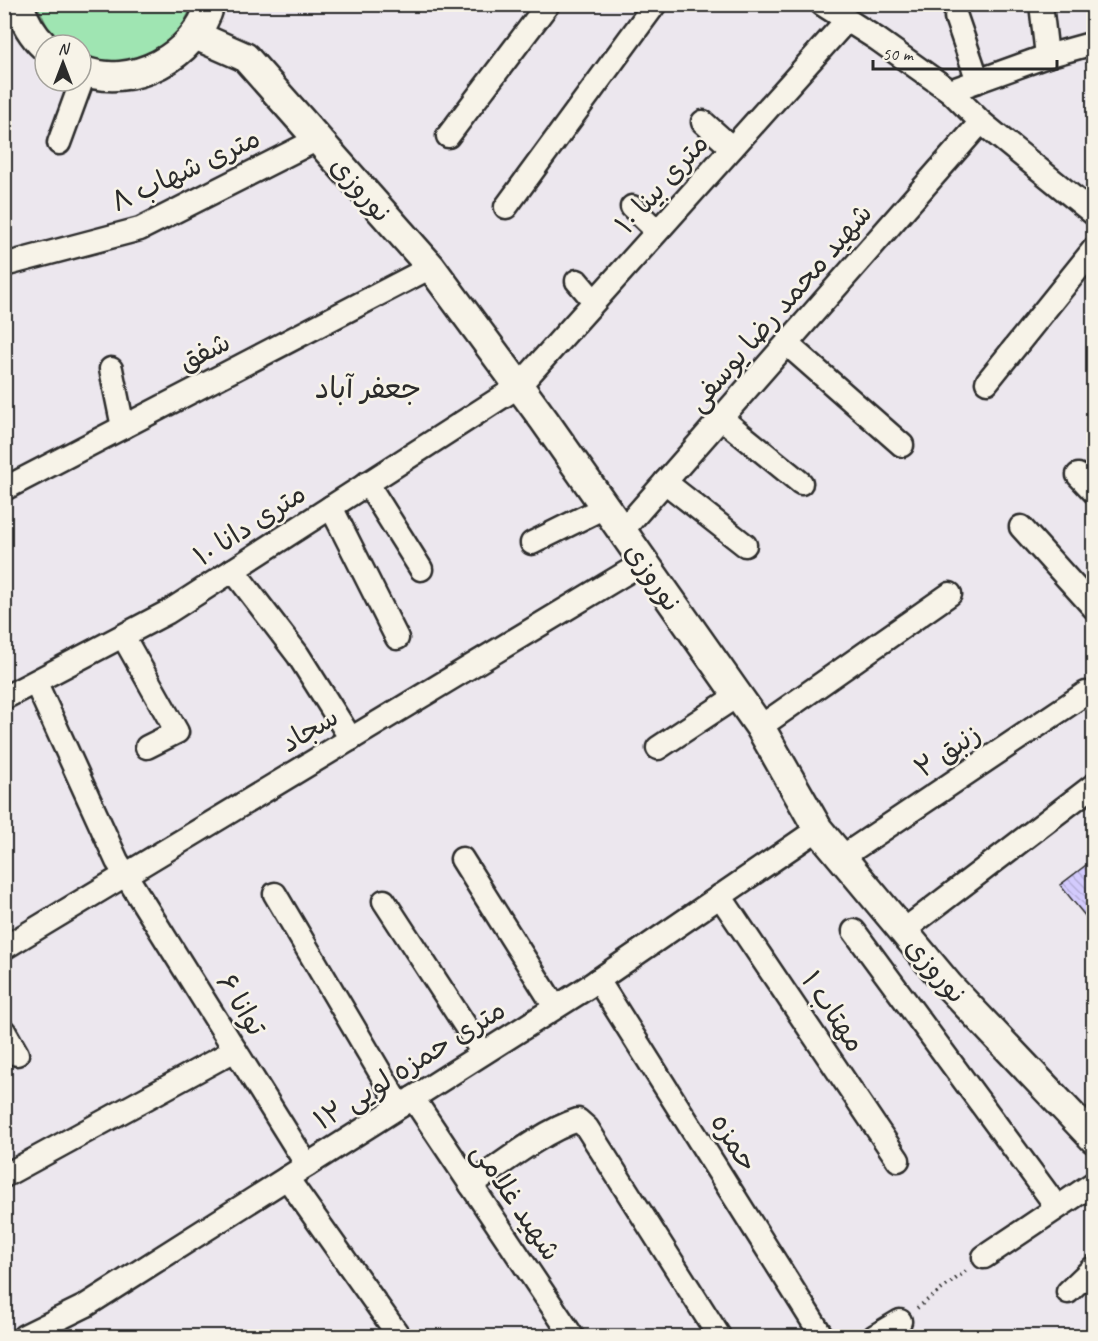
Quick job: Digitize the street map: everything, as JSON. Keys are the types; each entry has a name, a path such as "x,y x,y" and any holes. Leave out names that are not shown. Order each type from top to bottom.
{"street":[{"path":"19,4 22,16 34,33"},
{"path":"448,136 548,4"},
{"path":"506,207 655,4"},
{"path":"822,4 878,39 950,91 981,122 1094,214"},
{"path":"1041,4 1047,56"},
{"path":"93,73 115,76 146,71 173,57 195,35 211,6"},
{"path":"956,17 978,81"},
{"name":"۱۰ متری بینا","path":"519,386 847,20"},
{"path":"4,32 33,40"},
{"name":"نوروزی","path":"195,35 245,57 431,267 519,386 738,695 760,727 818,829 949,986 1094,1139"},
{"path":"950,91 1047,56 1094,43"},
{"path":"59,143 76,93"},
{"path":"703,122 732,148"},
{"name":"شهید محمد رضا یوسفی","path":"622,531 981,122"},
{"name":"۸ متری شهاب","path":"4,265 140,229 318,139"},
{"path":"632,207 657,231"},
{"path":"987,382 1094,249"},
{"name":"شفق","path":"4,489 431,267"},
{"path":"577,281 594,302"},
{"path":"787,344 902,445"},
{"path":"111,369 123,428"},
{"name":"۱۰ متری دانا","path":"4,698 168,612 519,386"},
{"path":"721,418 801,483"},
{"path":"1078,476 1094,492"},
{"path":"665,482 745,545"},
{"path":"367,483 421,569"},
{"path":"331,507 397,638"},
{"path":"532,543 605,507"},
{"path":"1021,527 1094,608"},
{"name":"سجاد","path":"4,948 644,562"},
{"path":"233,570 298,655 351,739"},
{"path":"760,727 950,594"},
{"path":"123,636 177,732 147,747"},
{"name":"توانا ۶","path":"36,683 117,861 307,1165"},
{"name":"زنبق ۲","path":"842,858 1086,693"},
{"path":"658,747 738,695"},
{"path":"903,931 1094,785"},
{"name":"۱۲ متری حمزه لویی","path":"24,1336 85,1306 407,1102 598,980 818,829"},
{"path":"462,859 555,1007"},
{"name":"شهید غلامی","path":"275,894 407,1102 471,1185 572,1336"},
{"name":"مهتاب ۱","path":"720,896 898,1160"},
{"path":"384,901 483,1053"},
{"path":"854,931 1057,1207"},
{"name":"حمزه","path":"598,980 822,1336"},
{"path":"4,1031 17,1054"},
{"path":"4,1176 235,1050"},
{"path":"471,1185 567,1123 578,1120 587,1128 719,1336"},
{"path":"287,1178 399,1336"},
{"path":"984,1257 1094,1183"},
{"path":"1068,1292 1094,1267"},
{"path":"875,1336 900,1321"}],"path":[{"path":"900,1321 984,1257"}],"green space":[{"path":"37,5 192,5 185,21 162,46 148,55 132,60 93,58 93,33 52,33"}],"building":[{"path":"1094,859 1094,927 1060,885"}],"district":[{"name":"جعفر آباد","path":"368,388"}]}
